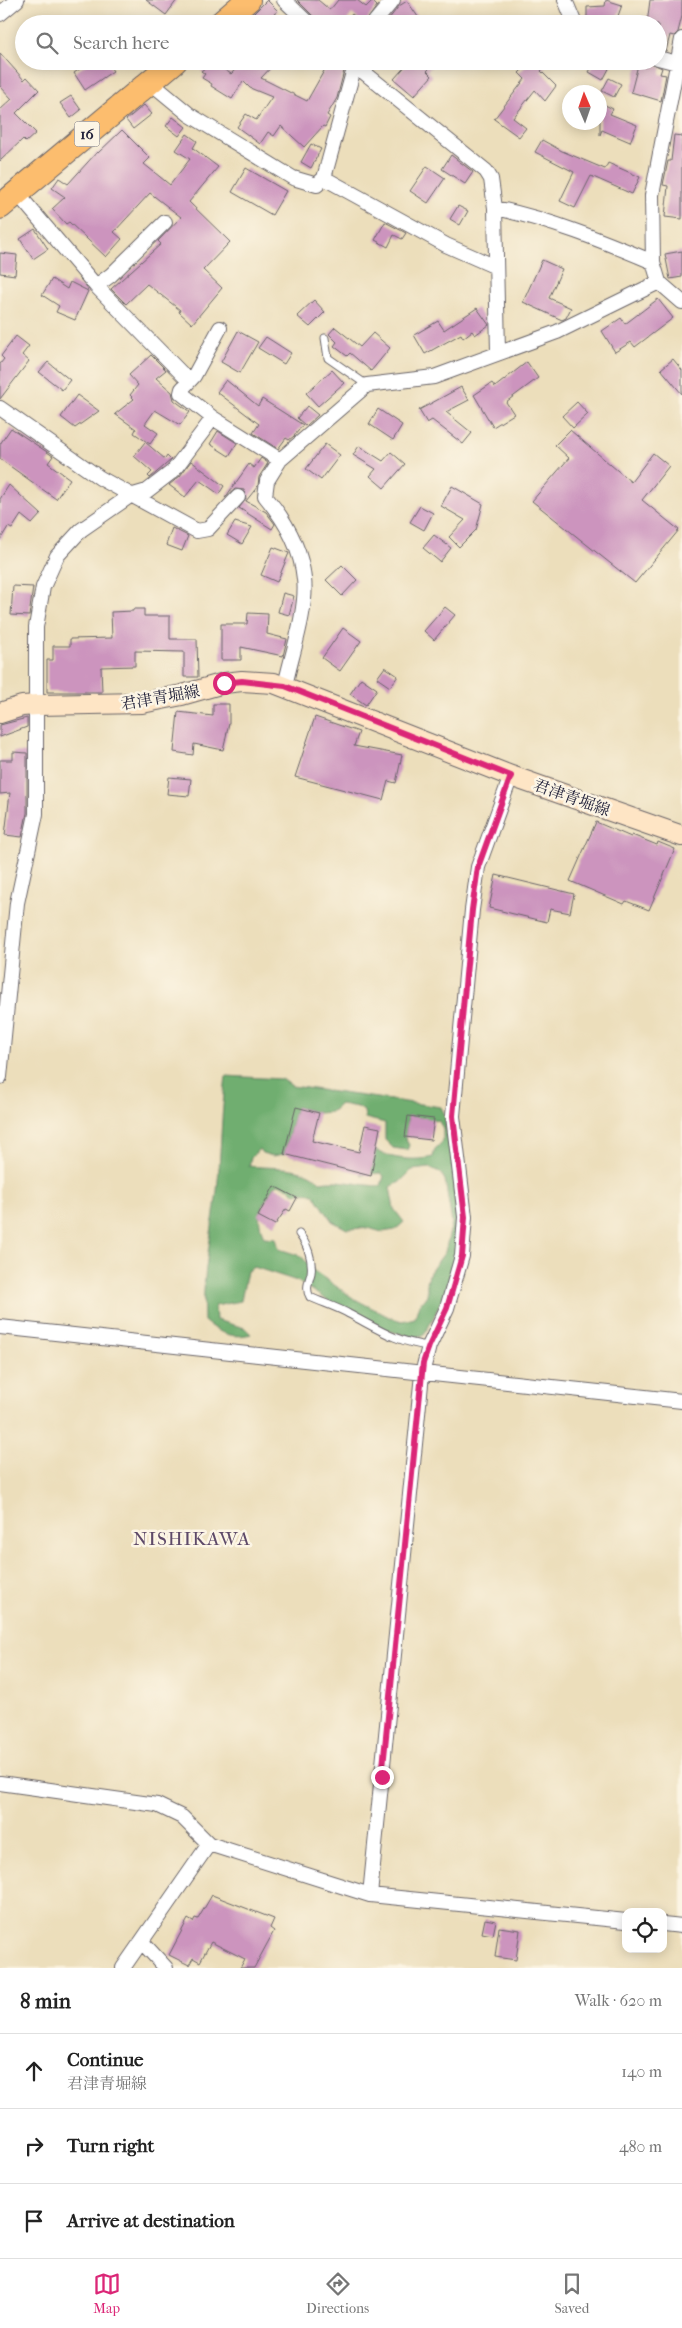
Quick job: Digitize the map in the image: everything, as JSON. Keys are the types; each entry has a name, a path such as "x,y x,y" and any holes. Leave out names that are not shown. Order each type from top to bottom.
{"highway":[{"path":"230,15 248,0"},
{"name":"16","path":"9,200 164,70"}],"main road":[{"name":"君津青堀線","path":"0,713 22,706 142,703 182,695 224,683 242,681 285,686 511,776 682,836"}],"street":[{"path":"0,14 17,0"},
{"path":"284,0 300,15"},
{"path":"380,15 393,0"},
{"path":"565,0 571,15"},
{"path":"682,39 652,195 653,262 659,282 682,302"},
{"path":"667,60 677,63"},
{"path":"150,82 190,115 294,178 317,185 324,178 350,70"},
{"path":"361,70 486,171 491,179 495,208 498,352"},
{"path":"324,178 446,245 496,267"},
{"path":"9,200 189,381"},
{"path":"495,208 604,242 653,262"},
{"path":"96,286 111,275 165,222"},
{"path":"285,686 302,606 304,579 283,517 265,496 267,481 280,460 367,385 434,377 557,332 659,282"},
{"path":"220,328 181,393 213,418 280,460"},
{"path":"3,414 100,478 196,531 203,532 208,529 238,497"},
{"path":"0,1077 18,902 36,814 38,705 36,628 43,587 57,556 81,530 130,496 147,491 173,472 213,418"},
{"path":"370,1895 422,1374 429,1346 447,1308 462,1256 465,1217 453,1116 472,910 478,867 511,776"},
{"path":"0,1327 682,1401"},
{"path":"0,1783 157,1805 182,1817 209,1844 370,1895 622,1921"},
{"path":"123,1968 209,1844"},
{"path":"667,1924 682,1926"},
{"path":"142,1942 166,1968"}],"lane":[{"path":"325,338 328,358 367,385"},
{"path":"299,1234 304,1240 311,1262 307,1293 310,1297 348,1313 390,1337 412,1344 429,1346"}],"green space":[{"path":"226,1076 282,1079 292,1086 441,1107 458,1178 462,1212 461,1233 450,1279 424,1335 413,1337 389,1331 348,1308 330,1302 297,1281 254,1267 247,1271 241,1301 215,1306 216,1320 245,1328 251,1334 238,1336 226,1334 204,1321 205,1272 217,1191","holes":["340,1104 358,1107 364,1111 365,1118 385,1123 385,1140 393,1148 407,1150 409,1145 405,1138 408,1116 439,1121 443,1129 443,1141 435,1149 433,1157 426,1158 395,1157 375,1149 357,1169 362,1175 380,1173 384,1176 381,1186 335,1181 320,1182 305,1172 287,1168 249,1166 251,1158 259,1149 262,1153 273,1156 284,1154 296,1107 319,1113 331,1112","430,1168 440,1172 445,1180 452,1223 445,1252 430,1272 427,1281 427,1295 418,1307 415,1318 402,1321 389,1317 353,1298 314,1271 301,1256 279,1249 276,1238 264,1237 260,1222 261,1210 274,1186 278,1184 289,1188 295,1194 300,1192 314,1194 332,1221 347,1229 368,1228 382,1232 395,1230 404,1222 394,1209 390,1187 400,1182 412,1170"]}],"building":[{"path":"146,0 177,0 166,15"},
{"path":"267,0 278,11 275,15 252,15"},
{"path":"297,0 318,0 330,10 338,0 357,0 366,7 372,1 377,6 370,15 312,15"},
{"path":"606,0 622,5 618,15 587,15 587,7 605,6"},
{"path":"650,0 682,0 682,16 678,32 674,36 670,35 667,47 667,15 648,15"},
{"path":"407,1 417,15 392,15 399,6"},
{"path":"0,53 24,80 27,77 39,90 16,113 36,133 26,142 23,139 0,161 0,110 12,99 0,86"},
{"path":"78,70 113,71 85,90 74,73"},
{"path":"225,70 231,74 235,70 269,70 261,78 307,101 324,70 344,71 337,98 327,115 330,117 325,127 323,126 304,147 281,126 274,136 268,132 260,144 237,127 246,114 256,120 272,97 250,88 243,81 232,99 202,78 205,74 201,71"},
{"path":"402,70 428,70 432,76 414,96 394,79"},
{"path":"522,70 542,70 556,86 545,101 535,90 513,118 526,128 519,137 494,119 525,79 519,73"},
{"path":"590,70 608,70 603,80 589,72"},
{"path":"637,70 661,70 660,74 666,75 661,101 631,92"},
{"path":"609,78 621,84 614,97 607,94 607,85 605,85"},
{"path":"71,96 81,110 71,118 60,103"},
{"path":"144,105 152,114 133,129 126,120"},
{"path":"607,106 613,109 610,114 637,125 630,142 602,130 607,130"},
{"path":"173,117 186,127 179,136 166,126"},
{"path":"122,130 150,158 144,164 170,185 190,159 176,150 187,134 197,141 193,148 218,167 189,202 230,242 203,270 222,288 192,324 179,312 180,310 147,284 126,304 111,289 161,244 158,241 181,217 150,193 114,232 122,239 106,257 69,222 66,224 52,209 65,197 52,188 59,178 68,184 97,152"},
{"path":"674,135 682,136 682,219 665,217 668,186 663,185 668,161 671,161"},
{"path":"542,140 562,151 605,169 608,163 640,177 632,194 591,176 575,208 560,201 574,172 535,152"},
{"path":"311,144 321,149 311,168 301,162"},
{"path":"451,155 473,172 465,184 442,169"},
{"path":"427,166 445,178 428,203 410,191"},
{"path":"246,168 286,191 272,215 232,192"},
{"path":"458,206 468,211 460,225 450,219"},
{"path":"385,222 406,233 402,239 394,235 388,247 375,240"},
{"path":"35,229 48,249 33,259 20,239"},
{"path":"682,251 682,277 670,279 665,254"},
{"path":"0,253 17,255 15,275 0,273"},
{"path":"542,260 562,269 549,298 571,308 566,318 562,320 523,302"},
{"path":"52,279 67,289 70,282 88,291 75,320 56,312 59,306 42,295"},
{"path":"658,299 673,318 635,347 631,342 615,352 602,331 621,318 625,324"},
{"path":"314,300 325,312 310,327 297,316"},
{"path":"477,308 489,325 475,335 472,331 463,338 461,334 425,354 414,335 438,321 444,330"},
{"path":"335,327 360,347 373,333 390,348 371,371 350,353 347,356 334,346 337,342 329,334"},
{"path":"238,331 258,342 240,373 221,362"},
{"path":"16,336 29,346 22,355 29,361 0,399 0,364 4,359 1,356"},
{"path":"266,337 291,353 284,364 258,348"},
{"path":"151,355 166,370 156,378 172,392 174,400 190,412 180,425 155,410 145,424 158,433 150,444 134,433 136,429 115,414 134,399 130,395 138,385 129,375"},
{"path":"673,359 682,370 682,394 661,369"},
{"path":"48,362 70,380 62,390 39,372"},
{"path":"527,362 538,378 506,402 514,414 493,427 474,395 492,383 495,387"},
{"path":"332,370 344,383 318,406 306,393"},
{"path":"226,380 258,406 262,399 303,425 289,440 286,438 278,449 253,433 259,424 217,392"},
{"path":"461,387 469,400 446,412 472,433 463,444 432,420 427,423 419,410"},
{"path":"77,395 99,411 75,428 61,417"},
{"path":"577,402 588,414 573,428 562,416"},
{"path":"307,406 318,415 306,426 297,418"},
{"path":"378,409 402,425 393,440 369,424"},
{"path":"11,428 53,456 48,463 70,479 56,499 0,459 0,444"},
{"path":"570,430 631,482 653,453 669,466 642,500 679,530 635,583 532,501 569,458 555,445"},
{"path":"218,431 237,443 229,456 210,444"},
{"path":"145,442 165,459 167,456 171,460 150,478 148,476 152,472 134,456"},
{"path":"325,444 340,455 321,480 306,469"},
{"path":"359,446 383,461 391,452 405,464 384,488 370,476 376,469 353,455"},
{"path":"261,458 268,463 259,477 258,486 246,501 266,512 275,524 272,529 239,508 246,499 244,490 235,489 225,498 249,464 254,468"},
{"path":"191,461 224,486 219,494 199,480 185,497 169,485 180,476"},
{"path":"9,485 41,514 32,524 21,515 12,529 8,527 0,540 0,499"},
{"path":"452,486 483,504 476,530 459,547 449,537 465,520 441,506"},
{"path":"420,506 433,513 424,530 410,522"},
{"path":"235,522 252,527 242,544 227,535"},
{"path":"172,528 188,536 182,551 166,545"},
{"path":"434,535 451,548 440,562 423,548"},
{"path":"273,547 289,553 277,582 261,575"},
{"path":"342,565 357,580 342,596 326,580"},
{"path":"13,586 33,587 29,616 11,615"},
{"path":"283,593 294,596 289,615 278,612"},
{"path":"445,607 455,615 434,640 424,631"},
{"path":"133,609 144,609 144,616 170,616 170,639 197,639 198,677 184,677 184,652 135,651 135,666 101,667 102,692 47,692 47,660 53,660 53,646 70,646 70,639 112,638 111,612 133,611"},
{"path":"248,613 268,614 267,634 287,639 283,656 241,647 241,660 221,660 221,624 247,624"},
{"path":"343,628 361,641 340,671 322,658"},
{"path":"385,667 398,676 390,687 377,678"},
{"path":"361,678 377,689 366,705 350,694"},
{"path":"213,704 229,704 229,723 223,750 194,744 193,755 174,752 178,712 213,716"},
{"path":"315,717 359,732 354,746 402,755 396,783 388,781 383,800 295,777"},
{"path":"27,718 27,727 0,737 0,725"},
{"path":"13,752 27,753 27,813 22,837 5,835 10,793 0,794 0,760 13,760"},
{"path":"169,777 191,779 189,796 167,794"},
{"path":"596,822 631,837 632,835 657,845 658,842 675,849 649,910 626,901 624,904 570,881"},
{"path":"496,875 574,894 570,913 550,909 547,922 489,908"},
{"path":"296,1107 319,1113 312,1141 359,1152 365,1125 380,1128 371,1176 284,1154"},
{"path":"408,1116 434,1119 431,1140 405,1137"},
{"path":"274,1186 297,1198 290,1211 286,1209 275,1225 258,1216"},
{"path":"212,1895 274,1919 270,1928 274,1931 254,1968 240,1968 245,1959 211,1942 200,1962 193,1958 189,1965 169,1955 188,1919 193,1922 195,1918 198,1919"},
{"path":"485,1919 496,1921 493,1935 482,1933"},
{"path":"499,1927 520,1930 516,1960 495,1957"}],"district":[{"name":"NISHIKAWA","path":"192,1538"}],"route":[{"path":"224,683 242,681 274,683 285,686 511,776 478,867 472,910 453,1116 465,1217 462,1256 447,1308 423,1363 382,1777"}]}
